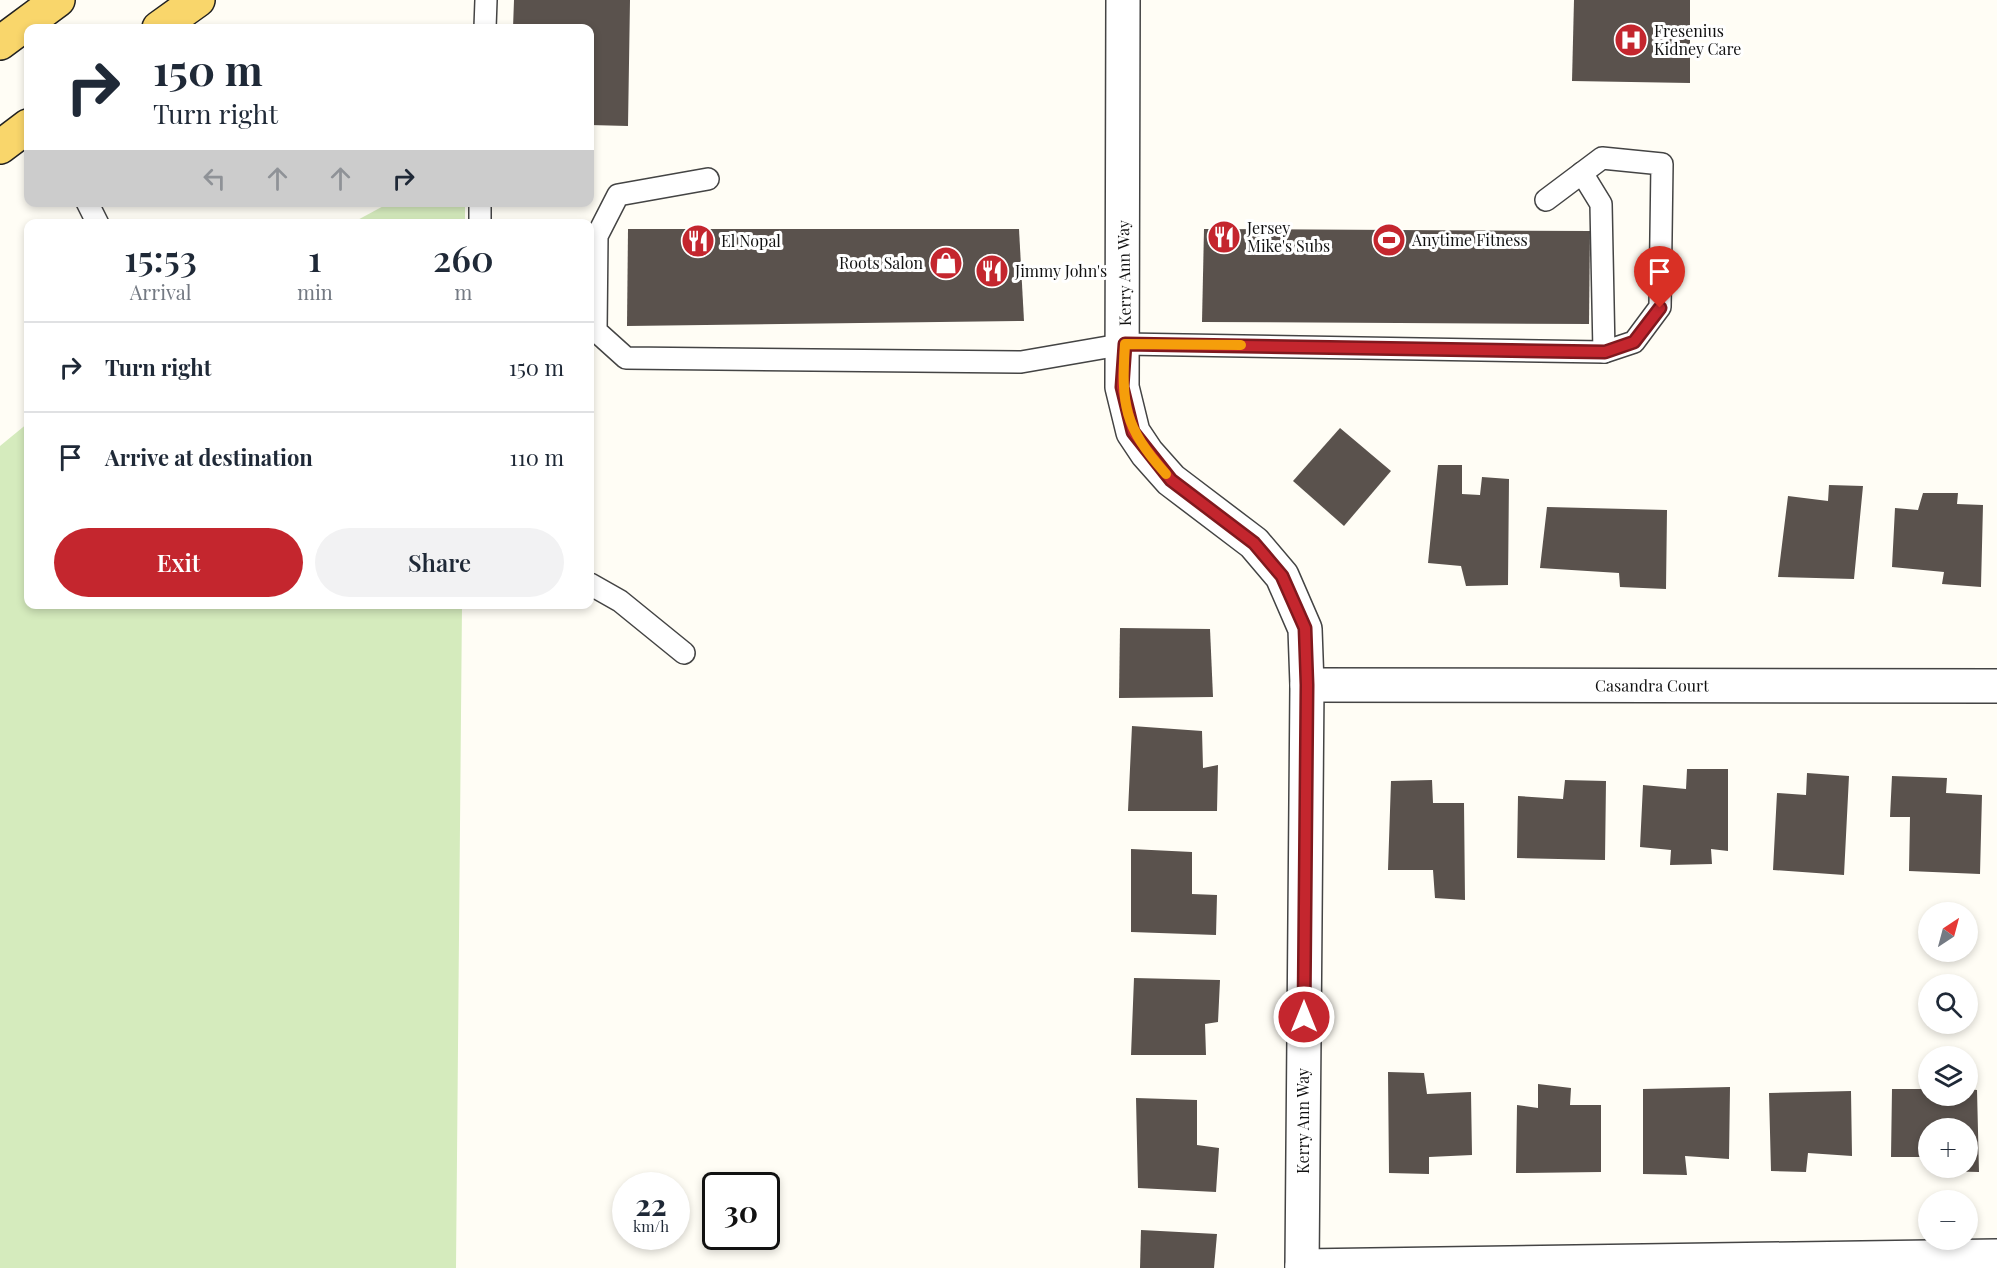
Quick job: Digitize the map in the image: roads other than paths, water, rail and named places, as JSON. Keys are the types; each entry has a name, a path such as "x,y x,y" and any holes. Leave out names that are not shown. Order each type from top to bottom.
{"main road":[{"path":"25,24 58,0"},
{"path":"165,24 198,0"},
{"path":"0,42 24,25"},
{"path":"0,147 24,129"}],"street":[{"name":"Kerry Ann Way","path":"1123,0 1125,344 1122,387 1133,432 1171,480 1254,543 1282,576 1305,628 1307,685 1302,1267"},
{"name":"Casandra Court","path":"1307,685 1997,686"},
{"path":"1302,1267 1997,1256"}],"lane":[{"path":"485,24 486,0"},
{"path":"708,179 618,195 597,236 596,331 626,358 1021,362 1125,344 1605,352 1634,342 1660,308 1662,164 1602,158 1546,200"},
{"path":"1582,173 1601,204 1605,352"},
{"path":"594,586 620,602 684,653"}],"place":[{"name":"Fresenius Kidney Care","path":"1631,40"},
{"name":"Jersey Mike's Subs","path":"1224,237"},
{"name":"Anytime Fitness","path":"1389,240"},
{"name":"El Nopal","path":"698,241"},
{"name":"Roots Salon","path":"946,263"},
{"name":"Jimmy John's","path":"992,271"}]}
